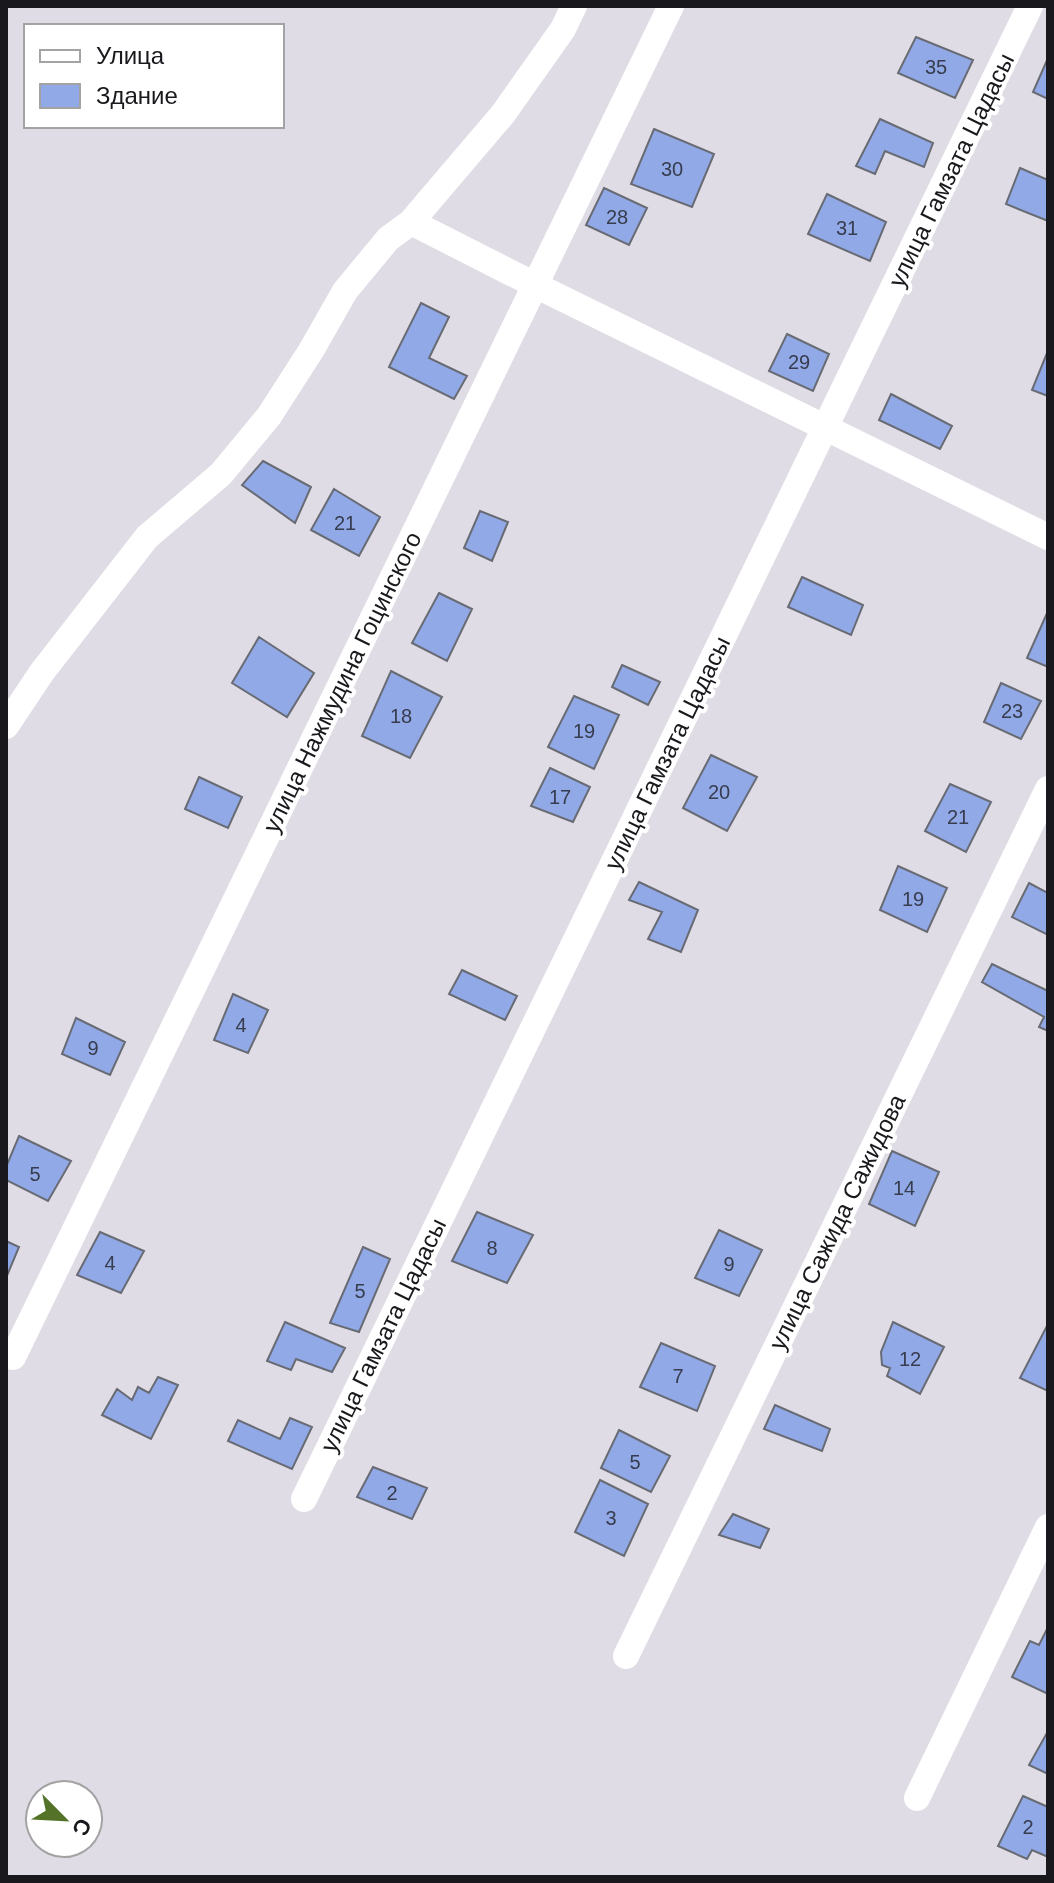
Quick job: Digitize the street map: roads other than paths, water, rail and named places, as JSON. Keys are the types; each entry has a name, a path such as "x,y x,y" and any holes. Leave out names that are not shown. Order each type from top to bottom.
{"street":[{"path":"6,726 42,672 147,537 221,474 269,416 345,291 388,239 411,222 503,114 563,29 574,6"},
{"name":"улица Нажмудина Гоцинского","path":"13,1357 671,6"},
{"name":"улица Гамзата Цадасы","path":"304,1499 1030,6"},
{"path":"411,222 1048,537"},
{"name":"улица Сажида Сажидова","path":"626,1656 1048,789"},
{"path":"917,1798 1048,1527"}]}
